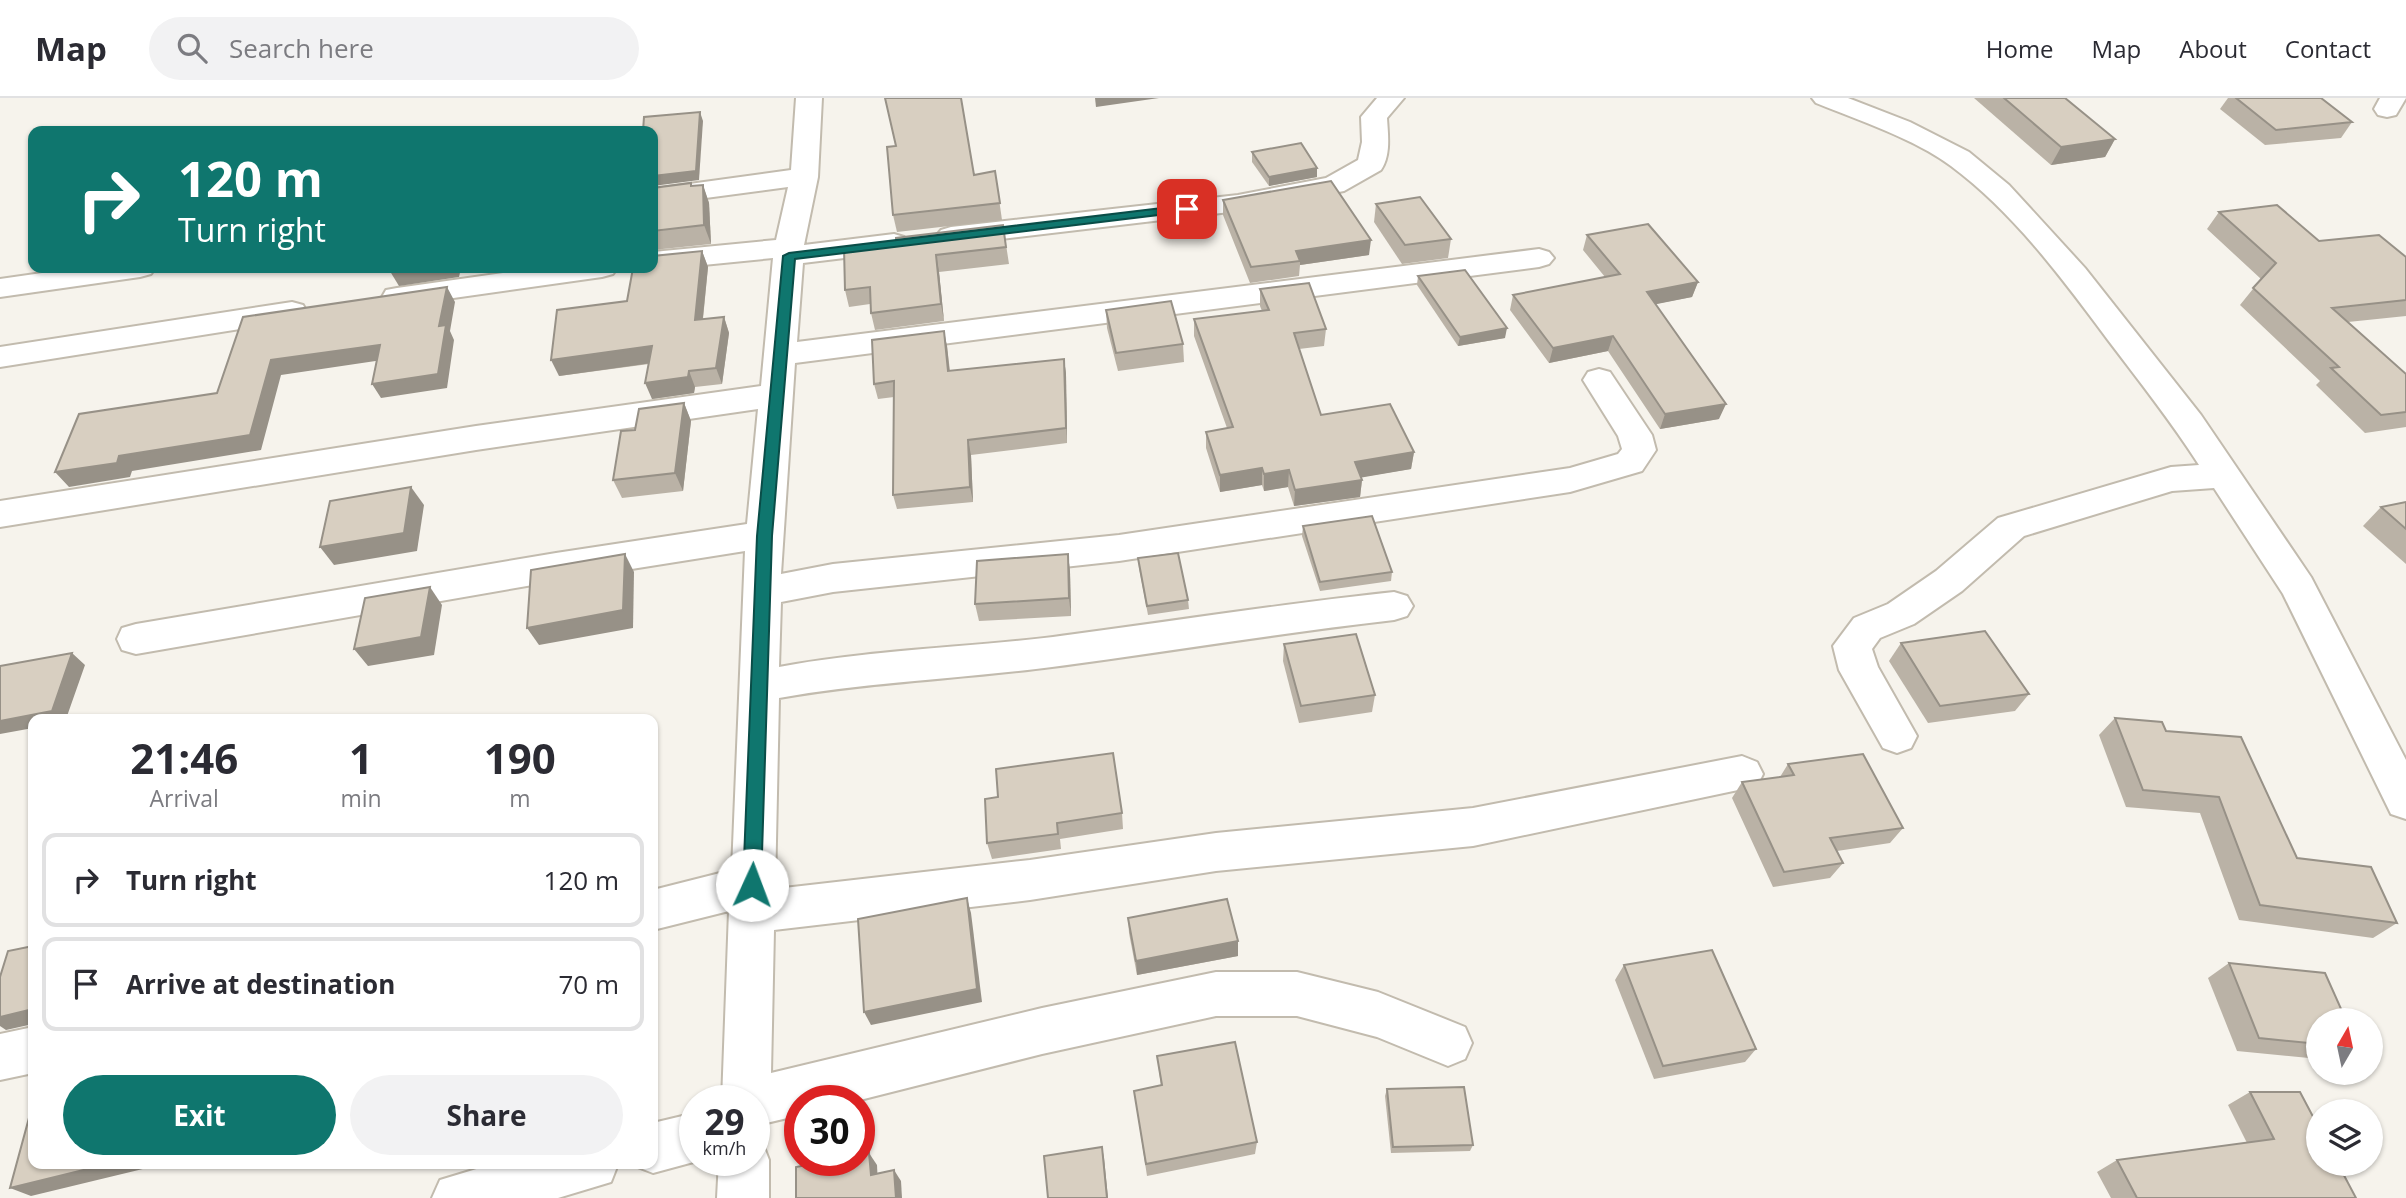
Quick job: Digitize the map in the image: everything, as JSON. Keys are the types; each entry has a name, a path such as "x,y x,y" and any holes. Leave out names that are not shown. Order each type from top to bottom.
{"street":[{"path":"746,1085 764,536 789,252 804,177 809,98"},
{"path":"658,261 924,239 1238,203 1334,185 1371,164 1375,142 1374,117 1391,98"},
{"path":"1825,98 1900,128 1959,158 1999,191 2074,274 2189,423 2298,587 2406,802"},
{"path":"658,196 804,177"},
{"path":"781,354 1539,258"},
{"path":"0,288 105,273"},
{"path":"374,300 567,273"},
{"path":"0,357 320,308"},
{"path":"762,592 833,578 1119,548 1570,480 1630,463 1639,450 1635,435 1599,380"},
{"path":"0,514 476,438 778,394"},
{"path":"1898,736 1859,670 1852,646 1867,628 1900,614 1949,581 2011,527 2171,479 2223,475"},
{"path":"136,639 556,566 764,536"},
{"path":"759,686 842,671 1051,652 1291,617 1394,606"},
{"path":"658,909 752,899 1030,880 1216,852 1473,827 1742,774"},
{"path":"770,1098 1042,1031 1216,994 1297,994 1378,1015 1448,1044"},
{"path":"0,1057 28,1051"},
{"path":"658,1147 679,1142"},
{"path":"458,1198 573,1169"},
{"path":"743,1198 744,1176"}],"building":[{"path":"885,98 961,98 974,175 995,171 1000,203 893,215 887,147 896,146"},
{"path":"2004,98 2065,98 2115,139 2061,147"},
{"path":"2236,98 2321,98 2352,122 2276,130"},
{"path":"700,112 696,171 658,175 658,126 643,126 644,117"},
{"path":"1301,143 1317,168 1269,177 1252,152"},
{"path":"1331,181 1371,240 1296,251 1300,261 1251,267 1223,200"},
{"path":"691,183 691,186 703,185 704,225 658,230 658,187"},
{"path":"1420,197 1451,239 1405,245 1376,204"},
{"path":"2277,205 2319,241 2379,235 2406,257 2406,300 2332,308 2406,374 2406,412 2381,415 2331,368 2339,367 2253,288 2276,263 2219,212"},
{"path":"1648,224 1698,282 1647,292 1726,404 1665,414 1613,336 1553,348 1513,295 1620,274 1587,235"},
{"path":"1003,225 1006,247 936,255 941,304 871,313 870,287 845,290 844,248 896,243 896,238"},
{"path":"702,251 695,320 724,317 716,368 689,371 688,377 645,383 652,346 551,360 557,310 627,301 632,273 658,273 658,255"},
{"path":"1465,270 1507,328 1460,337 1418,276"},
{"path":"1309,283 1326,329 1294,333 1321,415 1390,404 1414,452 1355,462 1362,480 1295,490 1289,470 1264,474 1262,468 1220,475 1206,432 1233,427 1194,319 1269,310 1260,289"},
{"path":"447,287 439,326 446,325 438,374 372,384 380,345 271,360 250,435 119,456 117,463 55,472 79,414 217,393 243,317"},
{"path":"1171,301 1183,344 1116,353 1106,310"},
{"path":"944,331 948,371 1064,359 1066,428 968,440 970,487 893,495 894,381 874,384 872,340"},
{"path":"684,403 675,473 613,480 621,431 635,430 639,409"},
{"path":"411,487 404,533 320,547 330,501"},
{"path":"2406,502 2406,529 2381,507"},
{"path":"1372,516 1392,572 1320,582 1303,526"},
{"path":"1178,553 1188,600 1147,606 1138,558"},
{"path":"625,554 623,610 527,628 531,570"},
{"path":"1068,554 1069,598 975,604 977,561"},
{"path":"430,587 421,637 354,649 365,598"},
{"path":"1985,631 2029,694 1940,706 1901,643"},
{"path":"1356,634 1375,695 1301,706 1284,644"},
{"path":"72,653 52,711 0,721 0,666"},
{"path":"2115,718 2162,722 2166,731 2241,737 2297,858 2371,867 2397,923 2260,905 2219,797 2143,790"},
{"path":"1113,753 1122,813 1057,823 1058,834 987,843 985,799 998,797 996,769"},
{"path":"1863,754 1903,828 1830,838 1843,863 1784,872 1742,782 1794,775 1788,764"},
{"path":"967,898 977,989 864,1012 858,919"},
{"path":"1227,899 1238,941 1136,961 1128,918"},
{"path":"28,947 28,1010 0,1017 0,977 8,951"},
{"path":"1712,950 1756,1049 1663,1066 1624,965"},
{"path":"2229,963 2325,973 2341,1008 2306,1008 2306,1043 2259,1038"},
{"path":"1235,1042 1257,1142 1146,1164 1134,1091 1162,1085 1157,1056"},
{"path":"1464,1087 1473,1145 1393,1147 1387,1089"},
{"path":"2250,1092 2300,1092 2306,1103 2306,1176 2344,1176 2356,1198 2137,1198 2117,1160 2274,1139"},
{"path":"28,1121 28,1169 88,1169 10,1188"},
{"path":"1102,1147 1107,1198 1048,1198 1044,1156"},
{"path":"894,1170 896,1198 796,1198 796,1176 875,1176"}],"route":[{"path":"752,885 764,536 789,256 1187,209"}]}
